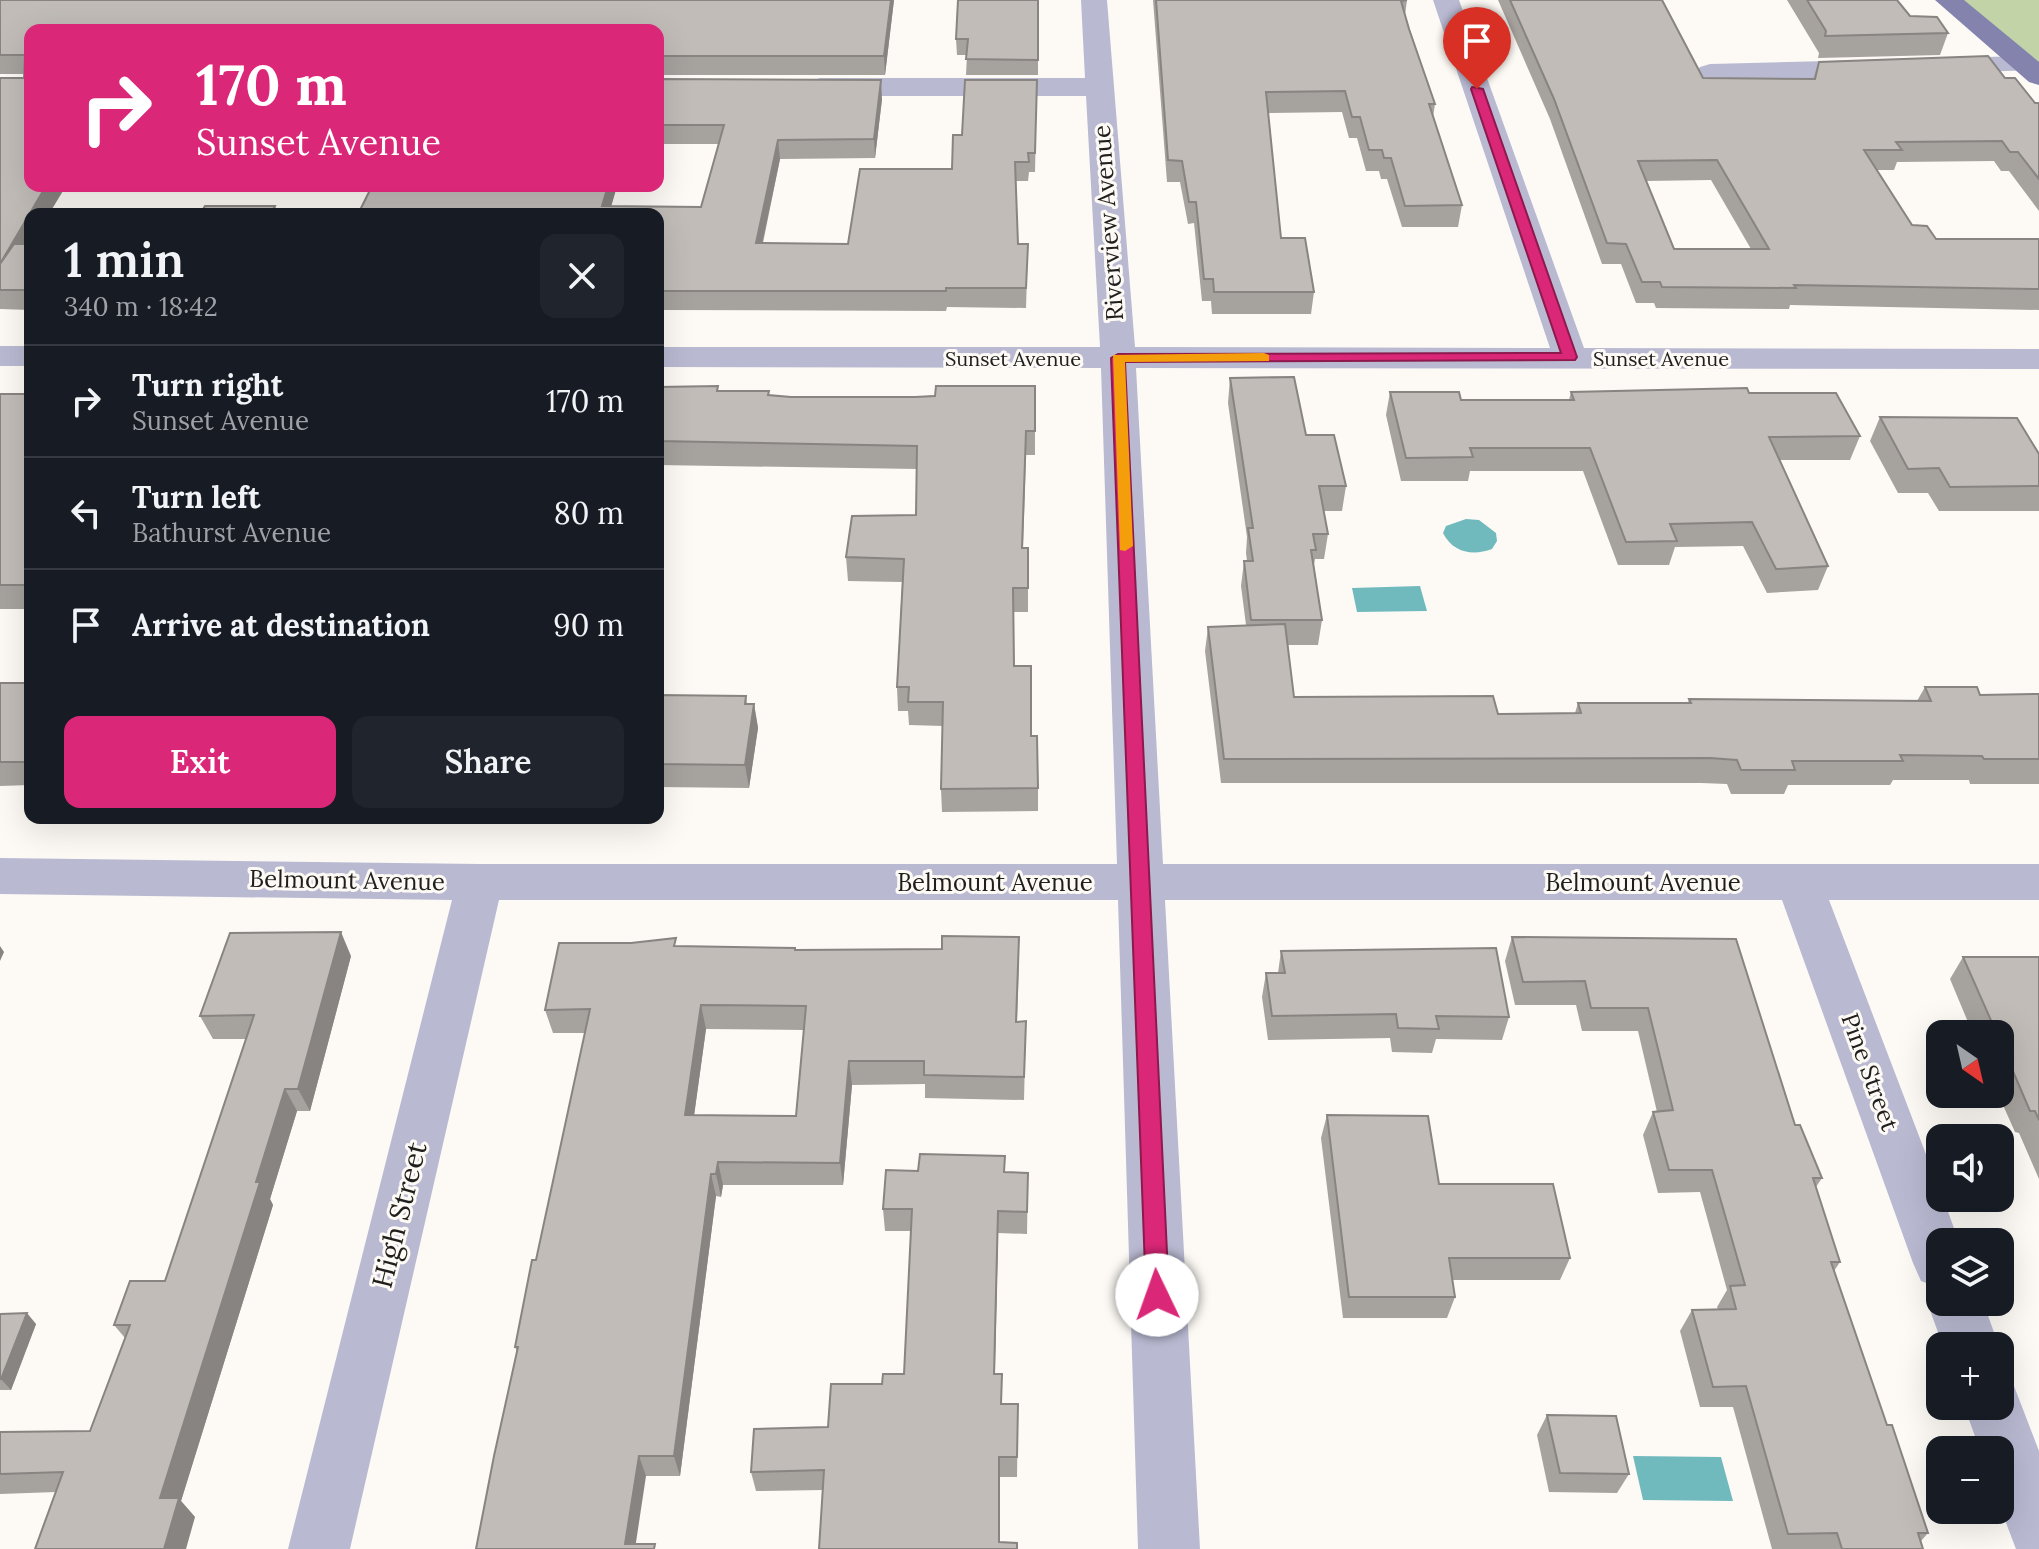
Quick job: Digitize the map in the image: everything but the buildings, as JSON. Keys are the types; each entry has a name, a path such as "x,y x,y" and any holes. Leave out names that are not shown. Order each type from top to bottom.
{"main road":[{"path":"1948,0 2031,70"}],"street":[{"name":"Riverview Avenue","path":"1094,0 1118,358 1138,882 1169,1549"},
{"path":"1446,0 1570,357"},
{"path":"1710,73 2031,70"},
{"path":"799,87 1098,87"},
{"path":"0,356 24,356"},
{"name":"Sunset Avenue","path":"664,357 2039,359"},
{"name":"Belmount Avenue","path":"0,876 480,882 2039,882"},
{"name":"High Street","path":"319,1549 480,882"},
{"name":"Pine Street","path":"1799,882 1927,1228"},
{"path":"1998,1420 2039,1531"}],"green space":[{"path":"1948,0 2039,0 2039,69"}],"water":[{"path":"1466,519 1479,520 1496,533 1497,541 1492,549 1464,551 1447,540 1443,533 1446,526"},
{"path":"1420,586 1427,611 1357,612 1352,588"},
{"path":"1633,1456 1721,1457 1733,1501 1643,1500"}],"slow traffic":[{"path":"1125,546 1118,358 1264,358"}],"route":[{"path":"1157,1295 1118,358 1570,357 1477,89"}]}
